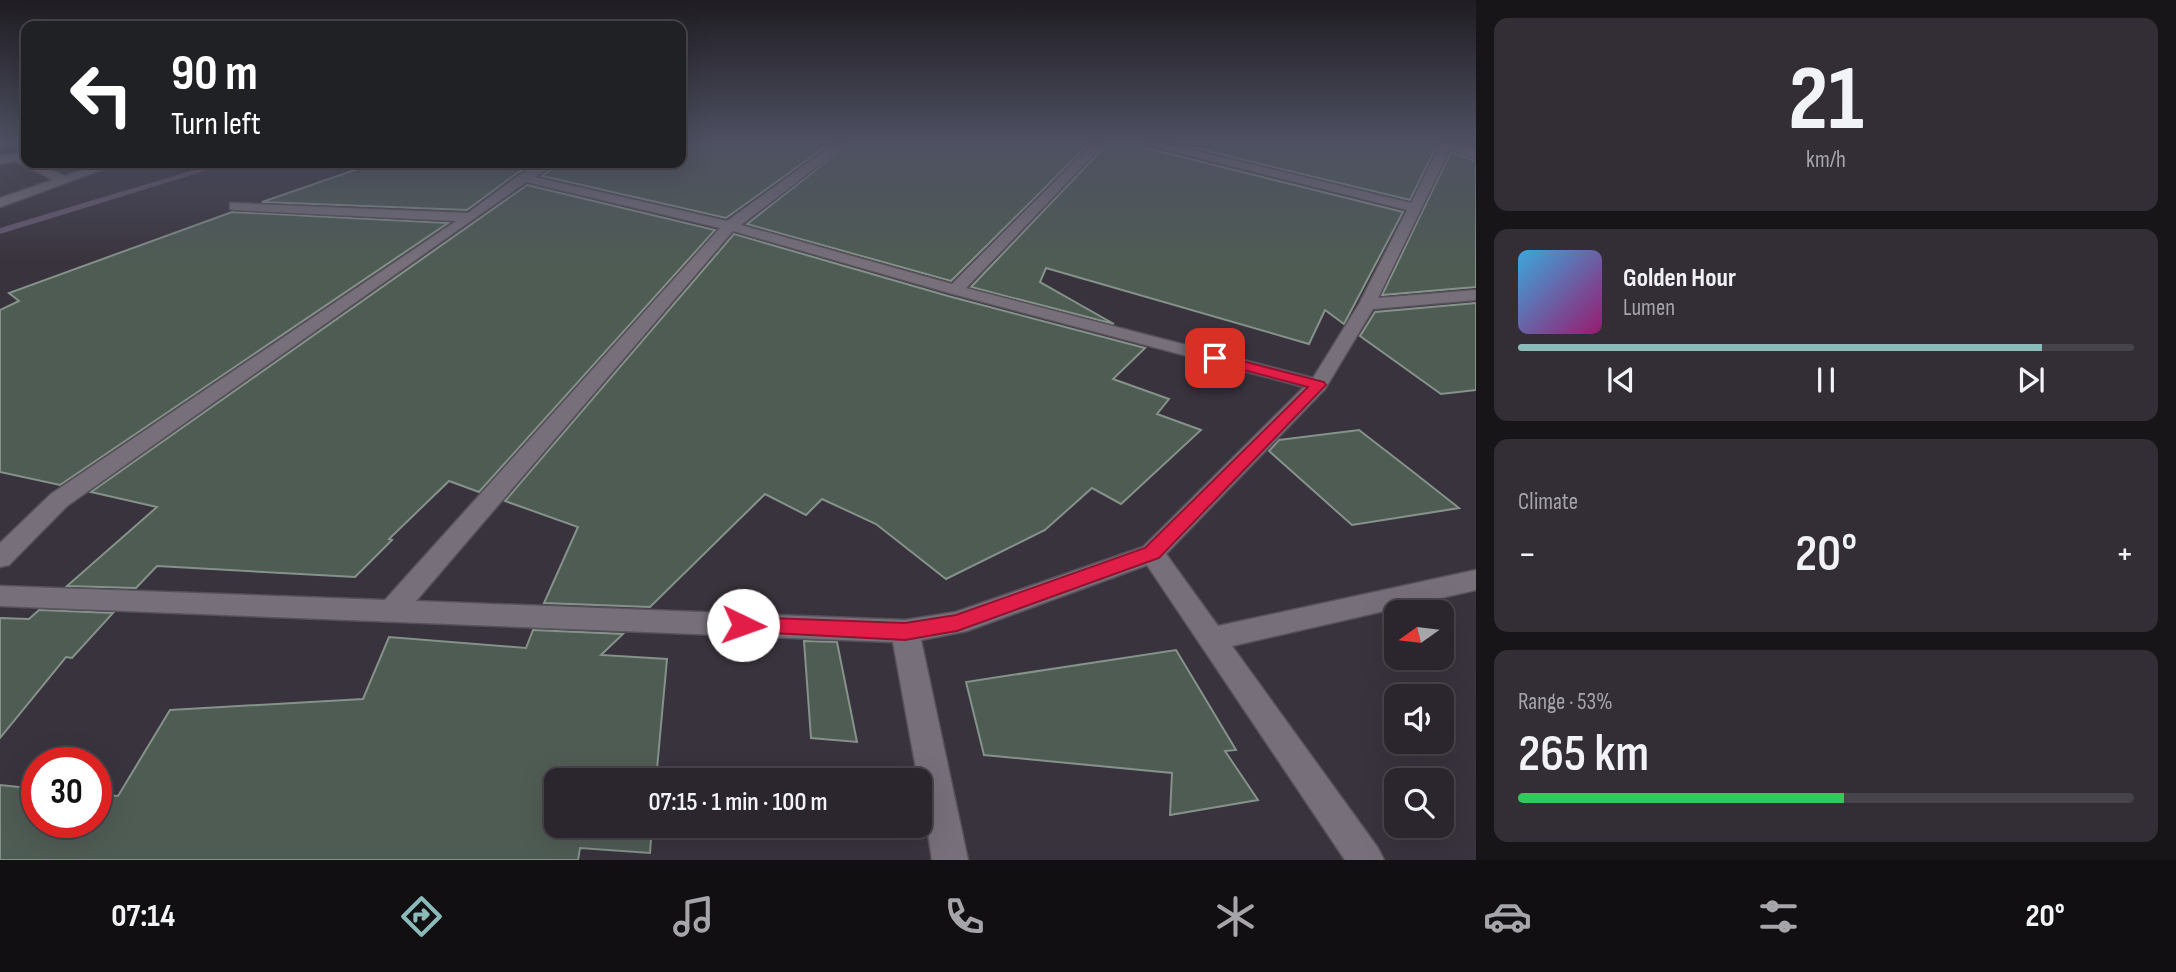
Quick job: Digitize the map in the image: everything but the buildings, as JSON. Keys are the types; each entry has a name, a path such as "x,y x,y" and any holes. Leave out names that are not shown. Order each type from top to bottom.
{"street":[{"path":"0,203 59,183"},
{"path":"0,558 60,500 471,217 516,183"},
{"path":"550,183 730,226 956,290 1318,385"},
{"path":"392,611 730,226 788,183"},
{"path":"956,290 1060,183"},
{"path":"1314,183 1415,208"},
{"path":"0,596 905,631 957,623 1152,553 1318,385 1367,304 1427,183"},
{"path":"235,206 471,217"},
{"path":"1367,304 1476,295"},
{"path":"1152,553 1366,860"},
{"path":"1212,639 1476,580"},
{"path":"905,631 950,860"}],"waterway":[{"path":"0,231 159,183"}],"route":[{"path":"743,625 905,631 957,623 1152,553 1318,385 1215,358"}]}
